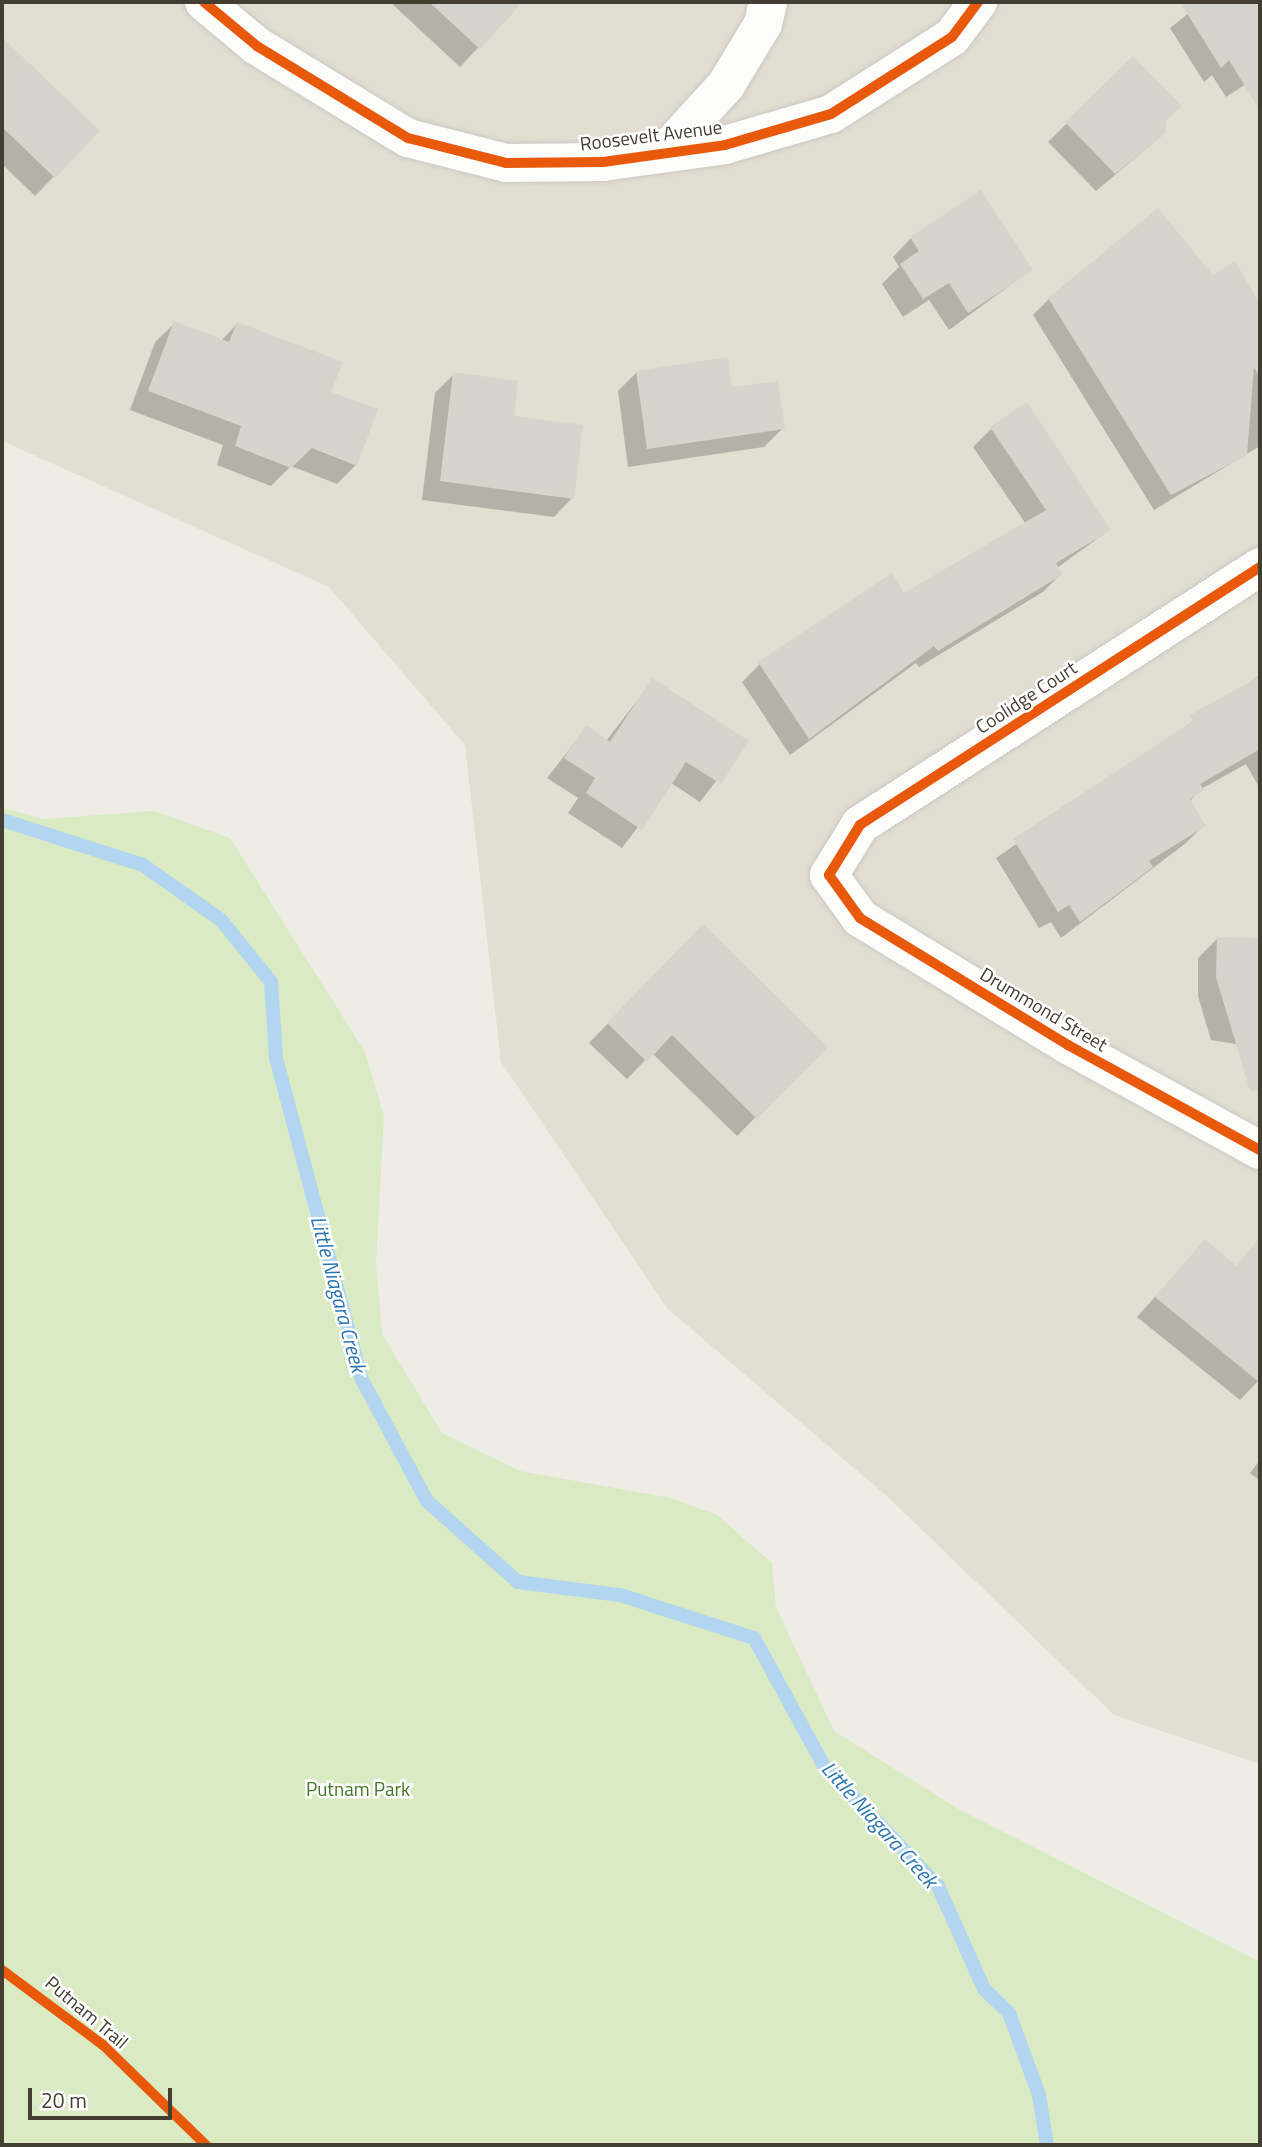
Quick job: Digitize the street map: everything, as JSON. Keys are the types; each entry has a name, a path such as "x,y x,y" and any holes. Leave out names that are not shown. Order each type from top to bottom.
{"street":[{"name":"Roosevelt Avenue","path":"204,2 257,46 408,138 506,163 664,153 725,145 831,114 952,37 978,2"},
{"path":"664,153 726,85 763,24 768,2"},
{"name":"Coolidge Court","path":"829,875 860,825 1260,567"},
{"name":"Drummond Street","path":"829,875 860,918 1068,1045 1260,1150"}],"shaded area":[{"path":"2,2 1260,2 1260,1764 1114,1715 889,1498 667,1308 501,1062 465,745 329,587 2,441"}],"green space":[{"name":"Putnam Park","path":"2,808 44,819 154,811 230,838 365,1052 384,1116 376,1263 382,1334 442,1433 520,1471 671,1498 717,1515 772,1563 776,1607 834,1731 960,1810 1260,1962 1260,2145 2,2145"}],"building":[{"path":"429,2 523,2 480,49"},
{"path":"1180,2 1260,2 1260,111 1229,60 1221,68"},
{"path":"2,37 100,131 55,178 2,127"},
{"path":"1133,56 1182,106 1166,121 1166,133 1115,174 1065,122"},
{"path":"981,190 1033,270 968,313 949,283 923,299 900,264 919,251 910,237"},
{"path":"1158,208 1213,275 1235,261 1260,304 1260,378 1254,367 1247,455 1171,495 1048,298"},
{"path":"174,321 229,342 237,322 343,362 331,392 378,409 357,466 312,448 291,468 235,446 241,426 148,391"},
{"path":"728,357 732,387 778,381 785,429 647,449 636,371"},
{"path":"453,372 518,381 514,416 583,425 574,499 440,481"},
{"path":"1027,402 1111,530 1056,563 1063,574 938,651 934,646 809,739 758,662 892,573 904,593 1046,510 990,427"},
{"path":"1260,676 1260,749 1200,784 1204,790 1190,799 1206,826 1149,861 1153,867 1080,922 1069,905 1058,912 1013,839 1193,721 1190,715"},
{"path":"652,678 749,741 721,784 686,762 642,830 586,793 595,778 564,758 586,725 610,742"},
{"path":"703,924 828,1047 757,1119 672,1035 647,1062 607,1023"},
{"path":"1217,937 1260,938 1260,1090 1250,1091 1216,977"},
{"path":"1260,1237 1260,1383 1155,1297 1205,1239 1236,1266"}],"waterway":[{"name":"Little Niagara Creek","path":"2,820 143,865 221,920 271,982 276,1058 361,1378 427,1501 518,1582 620,1595 754,1638 824,1766 938,1886 984,1989 1009,2013 1039,2095 1047,2145"}],"cycle path":[{"path":"204,2 257,46 408,138 506,163 603,162 725,145 831,114 952,37 978,2"},
{"path":"1260,567 860,825 829,875 860,918 1068,1045 1260,1150"},
{"name":"Putnam Trail","path":"2,1970 103,2045 206,2145"}]}
